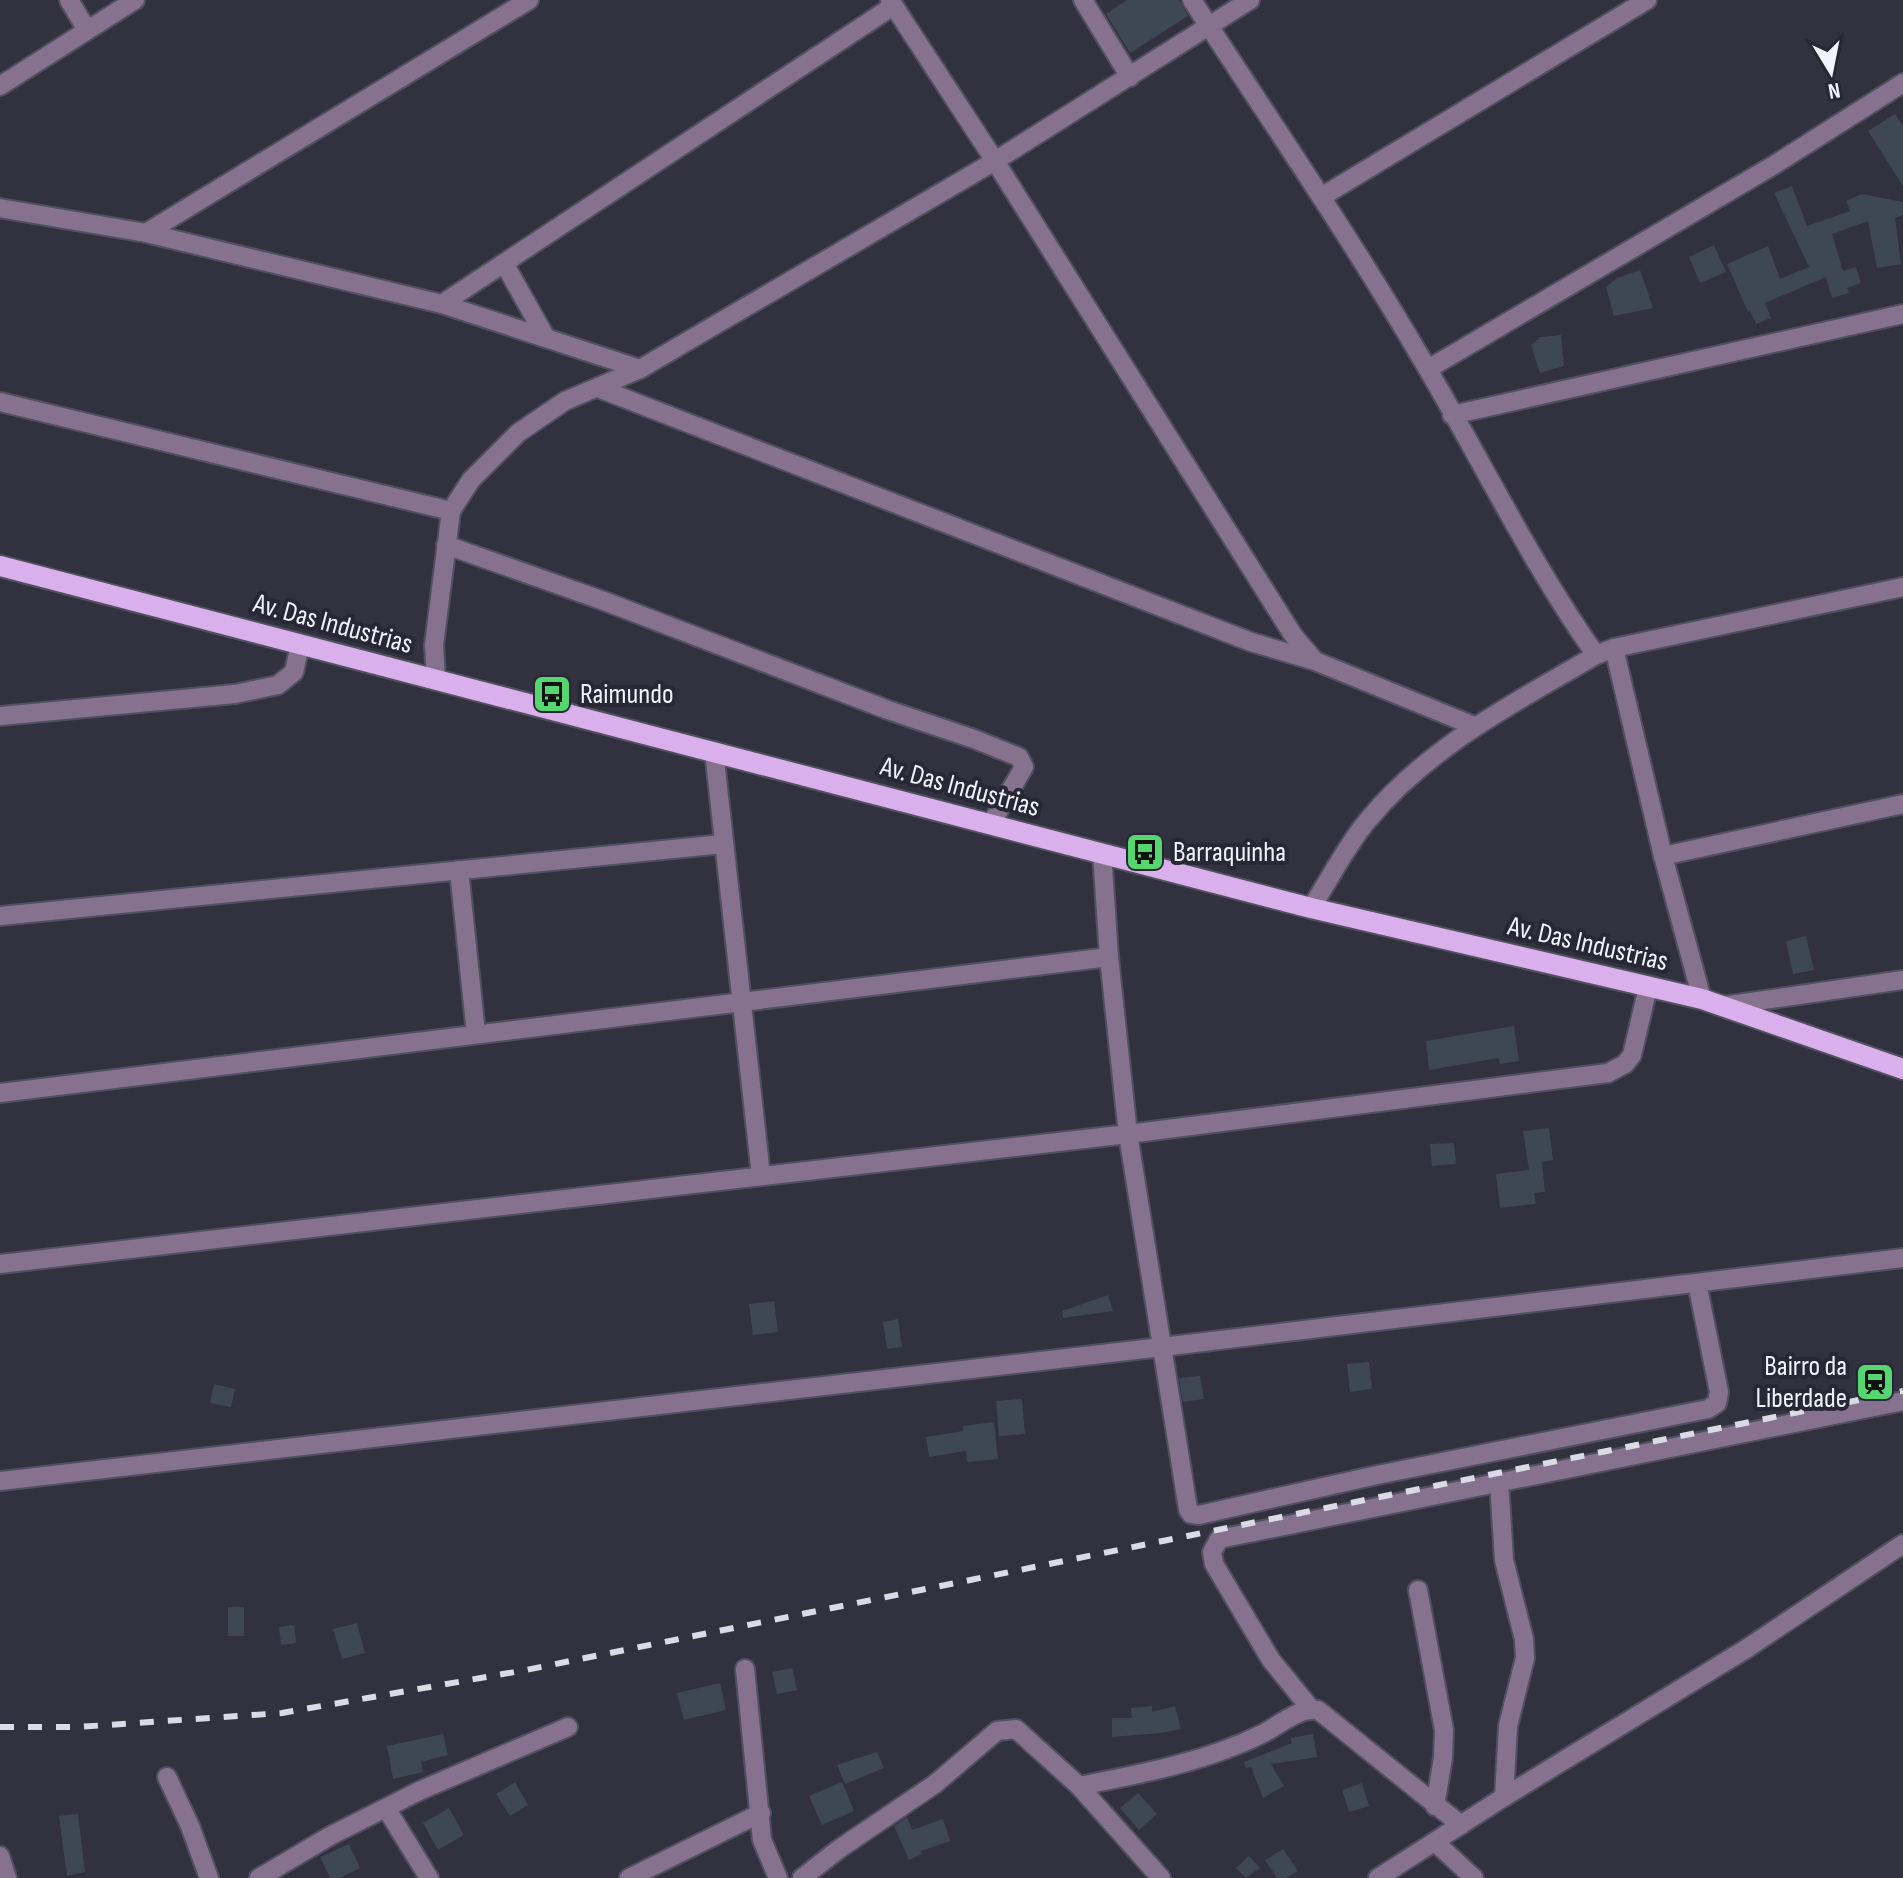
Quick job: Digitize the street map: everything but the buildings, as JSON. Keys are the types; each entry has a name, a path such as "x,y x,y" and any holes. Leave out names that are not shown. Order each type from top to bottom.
{"main road":[{"name":"Av. Das Industrias","path":"0,566 1311,908 1702,999 1903,1069"}],"street":[{"path":"69,0 87,30"},
{"path":"0,86 135,0"},
{"path":"146,233 529,0"},
{"path":"1083,0 1130,77"},
{"path":"1192,0 1321,197 1428,369 1548,583 1605,652 1702,999"},
{"path":"436,680 434,645 451,511 471,480 518,433 565,401 640,369 995,161 1250,0"},
{"path":"1321,197 1647,0"},
{"path":"442,304 892,3 1293,635 1315,661"},
{"path":"1428,369 1774,165 1903,83"},
{"path":"0,208 146,233 442,304 640,369"},
{"path":"504,263 546,338"},
{"path":"1452,415 1903,314"},
{"path":"598,388 1251,642 1315,661 1474,726"},
{"path":"0,402 451,511"},
{"path":"446,545 1019,757 1024,767 991,824"},
{"path":"1311,908 1368,820 1422,767 1474,726 1605,652 1903,587"},
{"path":"0,716 235,694 278,685 294,672 300,644"},
{"path":"714,751 761,1176"},
{"path":"1663,856 1903,804"},
{"path":"0,916 723,844"},
{"path":"1102,853 1109,957 1128,1134 1191,1514 1199,1515 1377,1475 1708,1409 1717,1403 1719,1392 1697,1283"},
{"path":"459,870 476,1034"},
{"path":"0,1093 1109,957"},
{"path":"1723,1006 1903,980"},
{"path":"0,1264 1128,1134 1608,1073 1625,1064 1632,1055 1648,987"},
{"path":"0,1481 1903,1258"},
{"path":"1311,1709 1271,1660 1214,1564 1212,1552 1219,1539 1903,1401"},
{"path":"1499,1481 1504,1560 1524,1639 1525,1658 1508,1726 1504,1797"},
{"path":"1378,1878 1746,1649 1903,1544"},
{"path":"1418,1590 1444,1730 1435,1806"},
{"path":"745,1669 762,1840 778,1878"},
{"path":"1079,1786 1160,1770 1222,1750 1311,1709 1330,1719 1461,1825"},
{"path":"259,1878 330,1836 419,1791 568,1727"},
{"path":"802,1878 935,1784 997,1731 1016,1729 1079,1786 1161,1878"},
{"path":"167,1777 190,1826 209,1878"},
{"path":"386,1808 429,1878"},
{"path":"629,1878 761,1813"},
{"path":"1435,1842 1474,1878"},
{"path":"0,1856 7,1878"}],"railway":[{"path":"0,1727 78,1727 282,1713 526,1670 1903,1391"}],"place":[{"name":"Raimundo","path":"552,694"},
{"name":"Barraquinha","path":"1145,852"},
{"name":"Bairro da Liberdade","path":"1875,1382"}]}
